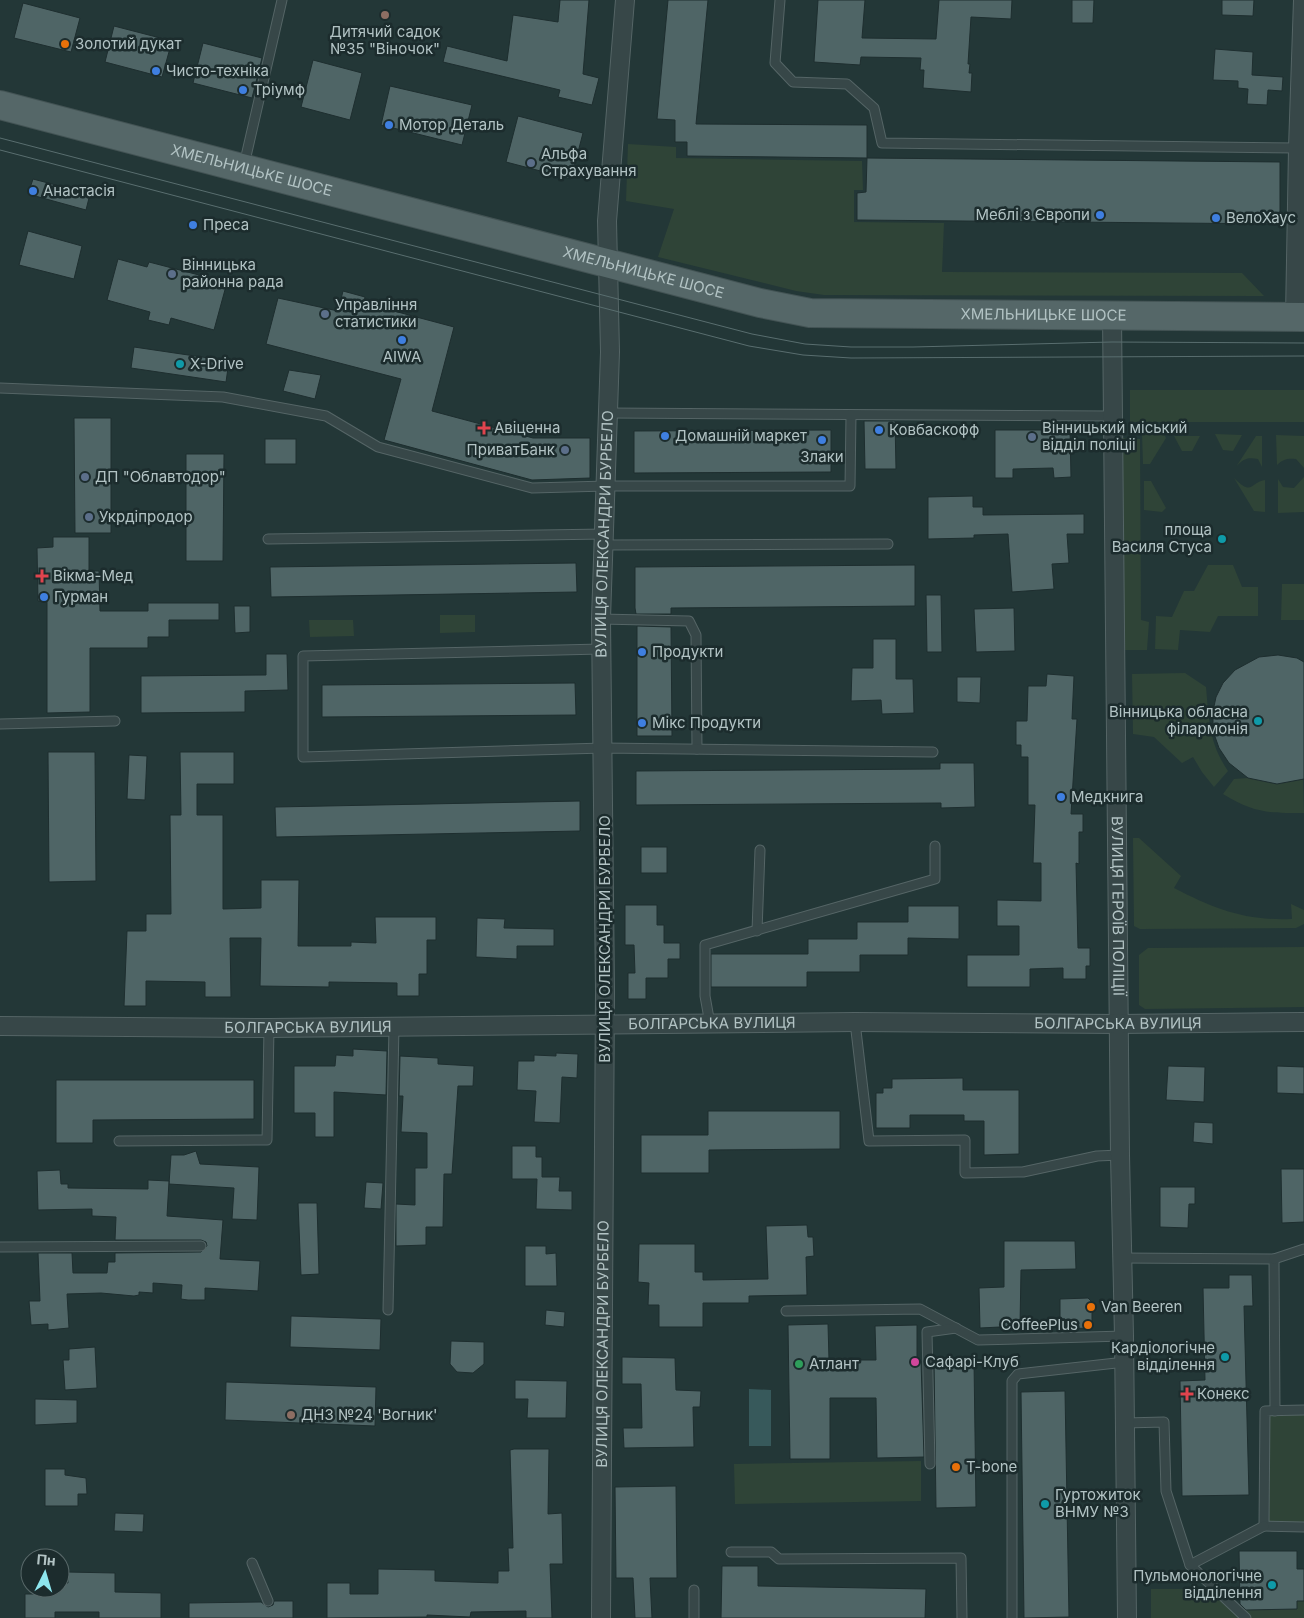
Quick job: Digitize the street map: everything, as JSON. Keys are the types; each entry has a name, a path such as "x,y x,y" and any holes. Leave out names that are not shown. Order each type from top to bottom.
{"main road":[{"name":"ХМЕЛЬНИЦЬКЕ ШОСЕ","path":"0,105 608,261 760,303 810,313 1300,317"}],"street":[{"name":"ВУЛИЦЯ ОЛЕКСАНДРИ БУРБЕЛО","path":"601,1618 605,1024 604,748 601,619 607,486 610,352 607,221 625,0"},
{"path":"1300,317 1298,148 1303,0"},
{"name":"ВУЛИЦЯ ГЕРОЇВ ПОЛІЦІЇ","path":"1112,315 1120,1155 1127,1618"},
{"name":"БОЛГАРСЬКА ВУЛИЦЯ","path":"0,1026 269,1028 855,1022 1119,1024 1304,1022"}],"lane":[{"path":"243,167 282,0"},
{"path":"780,0 775,63 794,82 847,84 874,108 882,143 1298,148"},
{"path":"0,388 224,397 326,416 378,447 532,488 607,486 850,486 851,415"},
{"path":"608,413 1113,416"},
{"path":"268,539 604,540 888,544"},
{"path":"601,619 689,621 696,635 697,749"},
{"path":"601,649 303,656 303,757 604,748 933,752"},
{"path":"0,724 115,721"},
{"path":"710,1024 705,996 704,945 935,879 935,846"},
{"path":"757,930 760,850"},
{"path":"855,1022 869,1141 965,1140 965,1172 1023,1172 1097,1156 1120,1155"},
{"path":"388,1310 394,1027"},
{"path":"119,1141 266,1140 269,1028"},
{"path":"0,1247 201,1246"},
{"path":"1122,1258 1274,1259 1304,1249"},
{"path":"1274,1259 1275,1411"},
{"path":"786,1311 920,1309 978,1340 1124,1336"},
{"path":"930,1464 928,1332 956,1328"},
{"path":"1012,1618 1012,1382 1018,1374 1124,1362"},
{"path":"1264,1526 1265,1411 1304,1410"},
{"path":"1125,1422 1164,1422 1166,1492 1190,1565 1246,1618"},
{"path":"1190,1565 1264,1526 1304,1527"},
{"path":"731,1552 771,1552 779,1559 961,1558 962,1618"},
{"path":"252,1564 268,1601"},
{"path":"694,1590 694,1618"}],"green space":[{"path":"628,144 676,147 676,158 862,161 863,190 854,190 854,222 944,223 942,272 1242,273 1264,296 824,295 796,291 658,257 674,209 626,201"},
{"path":"1130,390 1304,390 1304,422 1130,422"},
{"path":"1142,434 1164,434 1166,438 1150,464 1143,464"},
{"path":"1215,434 1242,435 1233,451 1223,450"},
{"path":"1276,435 1304,436 1304,468 1296,459 1286,459 1277,465"},
{"path":"1174,436 1200,436 1192,451 1182,451"},
{"path":"1256,436 1262,436 1262,467 1258,459 1251,458 1243,460 1236,467"},
{"path":"1123,438 1140,439 1141,620 1149,622 1147,650 1124,650"},
{"path":"1304,477 1304,512 1278,513 1278,479 1283,487 1294,488"},
{"path":"1234,478 1248,488 1265,480 1265,512 1254,511"},
{"path":"1144,481 1151,481 1166,508 1162,512 1144,510"},
{"path":"1208,565 1233,565 1242,587 1258,587 1258,616 1218,616 1210,632 1180,630 1178,650 1155,649 1156,616 1172,617 1184,591 1194,591"},
{"path":"1282,584 1304,584 1304,620 1281,620"},
{"path":"440,615 475,615 475,632 440,633"},
{"path":"309,620 353,620 354,636 310,637"},
{"path":"1185,673 1206,687 1213,741 1228,771 1214,787 1193,757 1182,763 1154,737 1133,734 1132,674"},
{"path":"1248,778 1277,784 1303,779 1304,813 1262,811 1244,805 1223,794 1234,779"},
{"path":"1133,838 1139,838 1181,876 1174,888 1217,908 1245,916 1292,919 1291,904 1304,910 1304,924 1296,928 1140,929 1134,926"},
{"path":"1304,947 1304,1007 1145,1009 1139,1005 1139,955 1148,948"},
{"path":"1304,1410 1304,1527 1264,1526 1265,1411"},
{"path":"921,1461 921,1501 735,1504 734,1464"},
{"path":"1151,1589 1215,1589 1240,1610 1297,1609 1297,1601 1304,1601 1304,1618 1151,1618"}],"water":[{"path":"749,1389 771,1390 771,1446 749,1446"}],"building":[{"path":"560,0 589,0 583,74 599,78 592,105 558,97 560,90 443,62 447,46 507,61 513,15 558,22"},
{"path":"668,0 708,0 696,124 867,125 867,158 687,156 687,142 675,142 675,120 657,119"},
{"path":"818,0 865,0 862,38 936,39 939,0 1012,0 1011,19 971,17 968,64 970,64 969,73 972,73 971,92 923,88 924,70 920,70 921,58 861,57 860,65 814,62"},
{"path":"1072,0 1094,0 1093,23 1072,23"},
{"path":"1222,0 1254,0 1253,16 1222,15"},
{"path":"23,3 80,18 71,52 14,38"},
{"path":"114,26 172,41 162,77 105,62"},
{"path":"203,43 262,58 252,98 193,83"},
{"path":"1215,49 1253,52 1252,75 1283,77 1282,91 1268,90 1267,105 1247,104 1248,89 1238,88 1238,81 1213,80"},
{"path":"313,60 362,73 350,120 301,107"},
{"path":"390,86 472,105 462,145 381,125"},
{"path":"518,116 583,133 571,179 506,162"},
{"path":"867,158 1280,162 1280,224 857,220 857,193 866,192"},
{"path":"33,179 90,194 86,210 28,194"},
{"path":"28,231 82,246 74,279 19,265"},
{"path":"118,259 147,267 149,262 199,275 198,279 226,286 214,330 171,318 169,325 148,320 150,312 107,300"},
{"path":"343,291 365,297 364,303 454,327 432,411 533,438 590,438 590,478 532,480 384,440 401,379 266,344 278,298 338,311"},
{"name":"X-Drive","path":"134,347 229,361 226,382 131,368"},
{"path":"289,370 321,375 315,399 283,391"},
{"path":"74,418 111,418 111,533 75,533"},
{"path":"864,421 895,421 896,469 865,469"},
{"path":"831,430 831,472 634,473 634,431"},
{"path":"995,430 1070,430 1071,477 1054,478 1053,468 1013,469 1013,478 995,478"},
{"path":"265,439 296,439 296,464 265,464"},
{"path":"186,454 224,454 223,561 186,561"},
{"path":"973,496 973,507 983,507 983,515 1084,514 1084,534 1067,534 1069,563 1052,564 1054,589 1012,592 1008,534 974,535 974,538 928,539 928,497"},
{"path":"53,537 89,537 89,571 99,571 100,611 148,611 148,603 219,603 219,620 169,620 169,637 148,637 148,648 90,648 90,712 47,713 47,601 38,601 37,548 53,547"},
{"path":"576,563 577,592 271,597 270,567"},
{"path":"915,565 915,606 671,608 671,614 636,614 635,608 635,567"},
{"path":"926,595 941,595 942,652 927,652"},
{"path":"234,606 250,606 250,632 235,633"},
{"path":"1014,608 1015,651 976,652 974,609"},
{"path":"637,626 671,627 672,736 637,736"},
{"path":"873,639 896,639 896,679 913,679 914,713 882,714 881,700 851,701 852,668 873,668"},
{"path":"266,654 287,654 288,690 245,691 245,712 141,713 141,676 266,675"},
{"name":"Вінницька обласна філармонія","path":"1278,655 1297,658 1304,662 1304,779 1277,784 1248,778 1229,763 1219,748 1213,731 1213,711 1216,697 1223,683 1235,670 1259,657"},
{"path":"1047,674 1074,676 1072,719 1077,719 1071,814 1083,814 1083,832 1079,832 1079,864 1076,863 1078,948 1090,948 1090,966 1086,966 1086,979 1063,979 1063,968 1030,969 1030,987 967,987 967,955 1019,955 1019,926 997,926 997,900 1041,901 1041,863 1033,863 1035,805 1028,805 1028,757 1021,757 1021,745 1016,745 1016,721 1027,721 1028,686 1046,686"},
{"path":"957,677 981,677 980,703 957,702"},
{"path":"575,683 576,715 322,717 322,685"},
{"path":"48,752 95,752 96,881 49,882"},
{"path":"180,752 234,752 234,784 197,784 197,815 223,815 223,909 261,908 261,880 299,880 298,946 351,946 351,942 376,943 375,917 436,917 436,940 427,940 427,974 419,974 419,996 397,996 397,983 329,982 329,987 260,986 261,938 230,938 231,997 205,997 205,982 146,981 146,1006 124,1006 127,931 146,931 146,914 171,914 170,815 181,815"},
{"path":"129,755 147,756 145,800 127,799"},
{"path":"940,763 974,763 975,807 941,808 941,803 636,805 636,771 940,769"},
{"path":"580,801 580,831 276,837 275,807"},
{"path":"641,847 667,847 667,873 641,873"},
{"path":"625,905 657,905 657,925 664,925 664,943 680,943 680,959 668,959 668,978 646,978 646,999 628,999 628,973 635,973 634,945 625,945"},
{"path":"908,906 959,906 959,939 908,938 908,955 860,955 860,972 807,972 807,987 711,987 711,954 808,954 808,939 857,939 857,922 908,922"},
{"path":"477,918 505,919 504,928 554,929 554,946 517,946 517,959 476,957"},
{"path":"353,1049 387,1051 386,1095 334,1092 334,1137 315,1137 315,1113 294,1113 294,1066 335,1066 336,1055 353,1056"},
{"path":"556,1053 578,1054 577,1078 562,1077 560,1123 534,1122 536,1091 517,1090 518,1061 534,1061 534,1055 556,1056"},
{"path":"400,1056 438,1058 438,1064 474,1066 473,1086 458,1086 452,1174 444,1174 443,1227 426,1227 426,1245 396,1246 396,1204 415,1205 415,1168 427,1168 427,1133 401,1132 403,1096 399,1096"},
{"path":"1168,1066 1205,1067 1204,1102 1166,1100"},
{"path":"1277,1066 1304,1067 1304,1094 1277,1093"},
{"path":"963,1078 963,1090 1019,1090 1019,1154 984,1155 984,1121 964,1121 964,1115 910,1115 910,1128 876,1128 876,1093 883,1093 883,1088 892,1088 892,1079"},
{"path":"56,1080 254,1080 254,1119 93,1120 93,1143 56,1143"},
{"path":"708,1111 840,1111 840,1149 709,1150 709,1173 641,1173 641,1135 708,1135"},
{"path":"1194,1122 1213,1123 1213,1144 1193,1142"},
{"path":"512,1146 536,1146 536,1157 542,1157 542,1177 560,1177 559,1191 572,1191 572,1210 536,1209 537,1179 512,1179"},
{"path":"196,1151 200,1164 259,1167 257,1220 232,1219 234,1188 169,1184 171,1155 184,1155"},
{"path":"1281,1169 1304,1169 1304,1222 1282,1223"},
{"path":"60,1170 61,1184 68,1184 68,1188 148,1189 148,1180 169,1181 167,1216 223,1220 220,1259 260,1261 258,1291 205,1288 205,1300 188,1300 181,1299 182,1285 153,1283 153,1293 139,1292 139,1295 134,1296 101,1293 67,1294 69,1328 48,1330 48,1324 31,1325 29,1301 40,1301 38,1253 72,1253 73,1273 107,1273 108,1262 115,1262 115,1253 201,1252 207,1246 206,1242 201,1240 115,1240 116,1217 92,1216 92,1209 38,1210 37,1171"},
{"path":"366,1182 383,1183 381,1209 364,1208"},
{"path":"1160,1187 1195,1187 1195,1204 1189,1204 1188,1228 1160,1227"},
{"path":"298,1203 317,1203 319,1274 301,1275"},
{"path":"807,1225 808,1237 813,1237 814,1256 806,1257 807,1295 749,1296 749,1303 703,1303 703,1327 659,1327 659,1305 648,1305 649,1283 638,1282 639,1244 695,1244 695,1272 703,1272 703,1280 768,1279 766,1226"},
{"path":"1004,1241 1075,1241 1076,1269 1021,1270 1020,1326 980,1328 979,1288 1004,1287"},
{"path":"525,1246 546,1246 546,1254 556,1253 557,1286 525,1286"},
{"name":"Кардіологічне відділення","path":"1229,1275 1252,1275 1253,1306 1244,1306 1249,1495 1182,1496 1180,1381 1205,1380 1203,1288 1229,1288"},
{"path":"1088,1298 1094,1304 1096,1310 1092,1313 1092,1323 1088,1328 1065,1329 1065,1319 1060,1319 1060,1299"},
{"path":"546,1310 565,1312 564,1327 545,1325"},
{"path":"291,1316 381,1319 380,1350 290,1347"},
{"path":"828,1324 829,1360 876,1360 875,1326 917,1325 917,1361 921,1361 924,1457 877,1458 876,1398 830,1398 830,1459 790,1459 788,1325"},
{"path":"451,1341 484,1342 484,1364 473,1373 457,1372 450,1364"},
{"path":"95,1347 97,1388 65,1390 63,1360 69,1360 69,1349"},
{"path":"622,1357 675,1358 676,1390 701,1391 700,1407 693,1407 694,1447 624,1448 623,1428 642,1428 641,1384 622,1384"},
{"name":"T-bone","path":"934,1361 974,1361 976,1507 936,1508"},
{"path":"515,1380 567,1381 566,1418 527,1418 528,1399 515,1399"},
{"path":"226,1382 376,1387 375,1426 225,1420"},
{"name":"Гуртожиток ВНМУ №3","path":"1065,1391 1069,1617 1024,1618 1021,1392"},
{"path":"35,1399 77,1400 77,1423 35,1425"},
{"path":"549,1449 548,1514 562,1513 563,1564 550,1564 552,1618 526,1618 526,1611 471,1612 470,1617 427,1615 427,1617 327,1618 327,1583 350,1583 350,1594 378,1594 378,1569 435,1570 435,1581 498,1583 498,1571 509,1571 508,1548 513,1548 510,1450"},
{"path":"45,1469 65,1469 65,1475 86,1478 87,1494 78,1494 78,1506 45,1506"},
{"path":"676,1486 677,1578 650,1578 652,1618 635,1618 633,1578 616,1578 615,1487"},
{"path":"115,1513 144,1514 143,1532 114,1531"},
{"name":"Пульмонологічне відділення","path":"1239,1551 1297,1551 1297,1569 1304,1569 1304,1601 1297,1601 1297,1609 1246,1610 1240,1604"},
{"path":"722,1566 758,1566 758,1586 926,1589 925,1618 721,1618"},
{"path":"70,1572 115,1573 115,1592 161,1593 161,1618 99,1618 99,1612 55,1612 55,1618 25,1618 25,1598 70,1598"},
{"path":"274,1601 293,1601 293,1618 189,1618 189,1603 261,1602 268,1607 273,1605"}],"tram line":[{"path":"0,138 752,334 805,344 851,347 913,347 1112,342 1304,343"},
{"path":"0,150 749,346 803,355 851,358 1304,356"}],"place":[{"name":"Дитячий садок №35 \"Віночок\"","path":"385,15"},
{"name":"Золотий дукат","path":"65,44"},
{"name":"Чисто-техніка","path":"156,71"},
{"name":"Тріумф","path":"243,90"},
{"name":"Мотор Деталь","path":"389,125"},
{"name":"Альфа Страхування","path":"531,163"},
{"name":"Анастасія","path":"33,191"},
{"name":"Меблі з Європи","path":"1100,215"},
{"name":"ВелоХаус","path":"1216,218"},
{"name":"Преса","path":"193,225"},
{"name":"Вінницька районна рада","path":"172,274"},
{"name":"Управління статистики","path":"325,314"},
{"name":"AIWA","path":"402,340"},
{"name":"X-Drive","path":"180,364"},
{"name":"Авіценна","path":"484,428"},
{"name":"Ковбаскофф","path":"879,430"},
{"name":"Домашній маркет","path":"665,436"},
{"name":"Вінницький міський відділ поліціі","path":"1032,437"},
{"name":"Злаки","path":"822,440"},
{"name":"ПриватБанк","path":"565,450"},
{"name":"ДП \"Облавтодор\"","path":"85,477"},
{"name":"Укрдіпродор","path":"89,517"},
{"name":"площа Василя Стуса","path":"1222,539"},
{"name":"Вікма-Мед","path":"42,576"},
{"name":"Гурман","path":"44,597"},
{"name":"Продукти","path":"642,652"},
{"name":"Вінницька обласна філармонія","path":"1258,721"},
{"name":"Мікс Продукти","path":"642,723"},
{"name":"Медкнига","path":"1061,797"},
{"name":"Van Beeren","path":"1091,1307"},
{"name":"CoffeePlus","path":"1088,1325"},
{"name":"Кардіологічне відділення","path":"1225,1357"},
{"name":"Сафарі-Клуб","path":"915,1362"},
{"name":"Атлант","path":"799,1364"},
{"name":"Конекс","path":"1187,1394"},
{"name":"ДНЗ №24 'Вогник'","path":"291,1415"},
{"name":"T-bone","path":"956,1467"},
{"name":"Гуртожиток ВНМУ №3","path":"1045,1504"},
{"name":"Пульмонологічне відділення","path":"1272,1585"}]}
